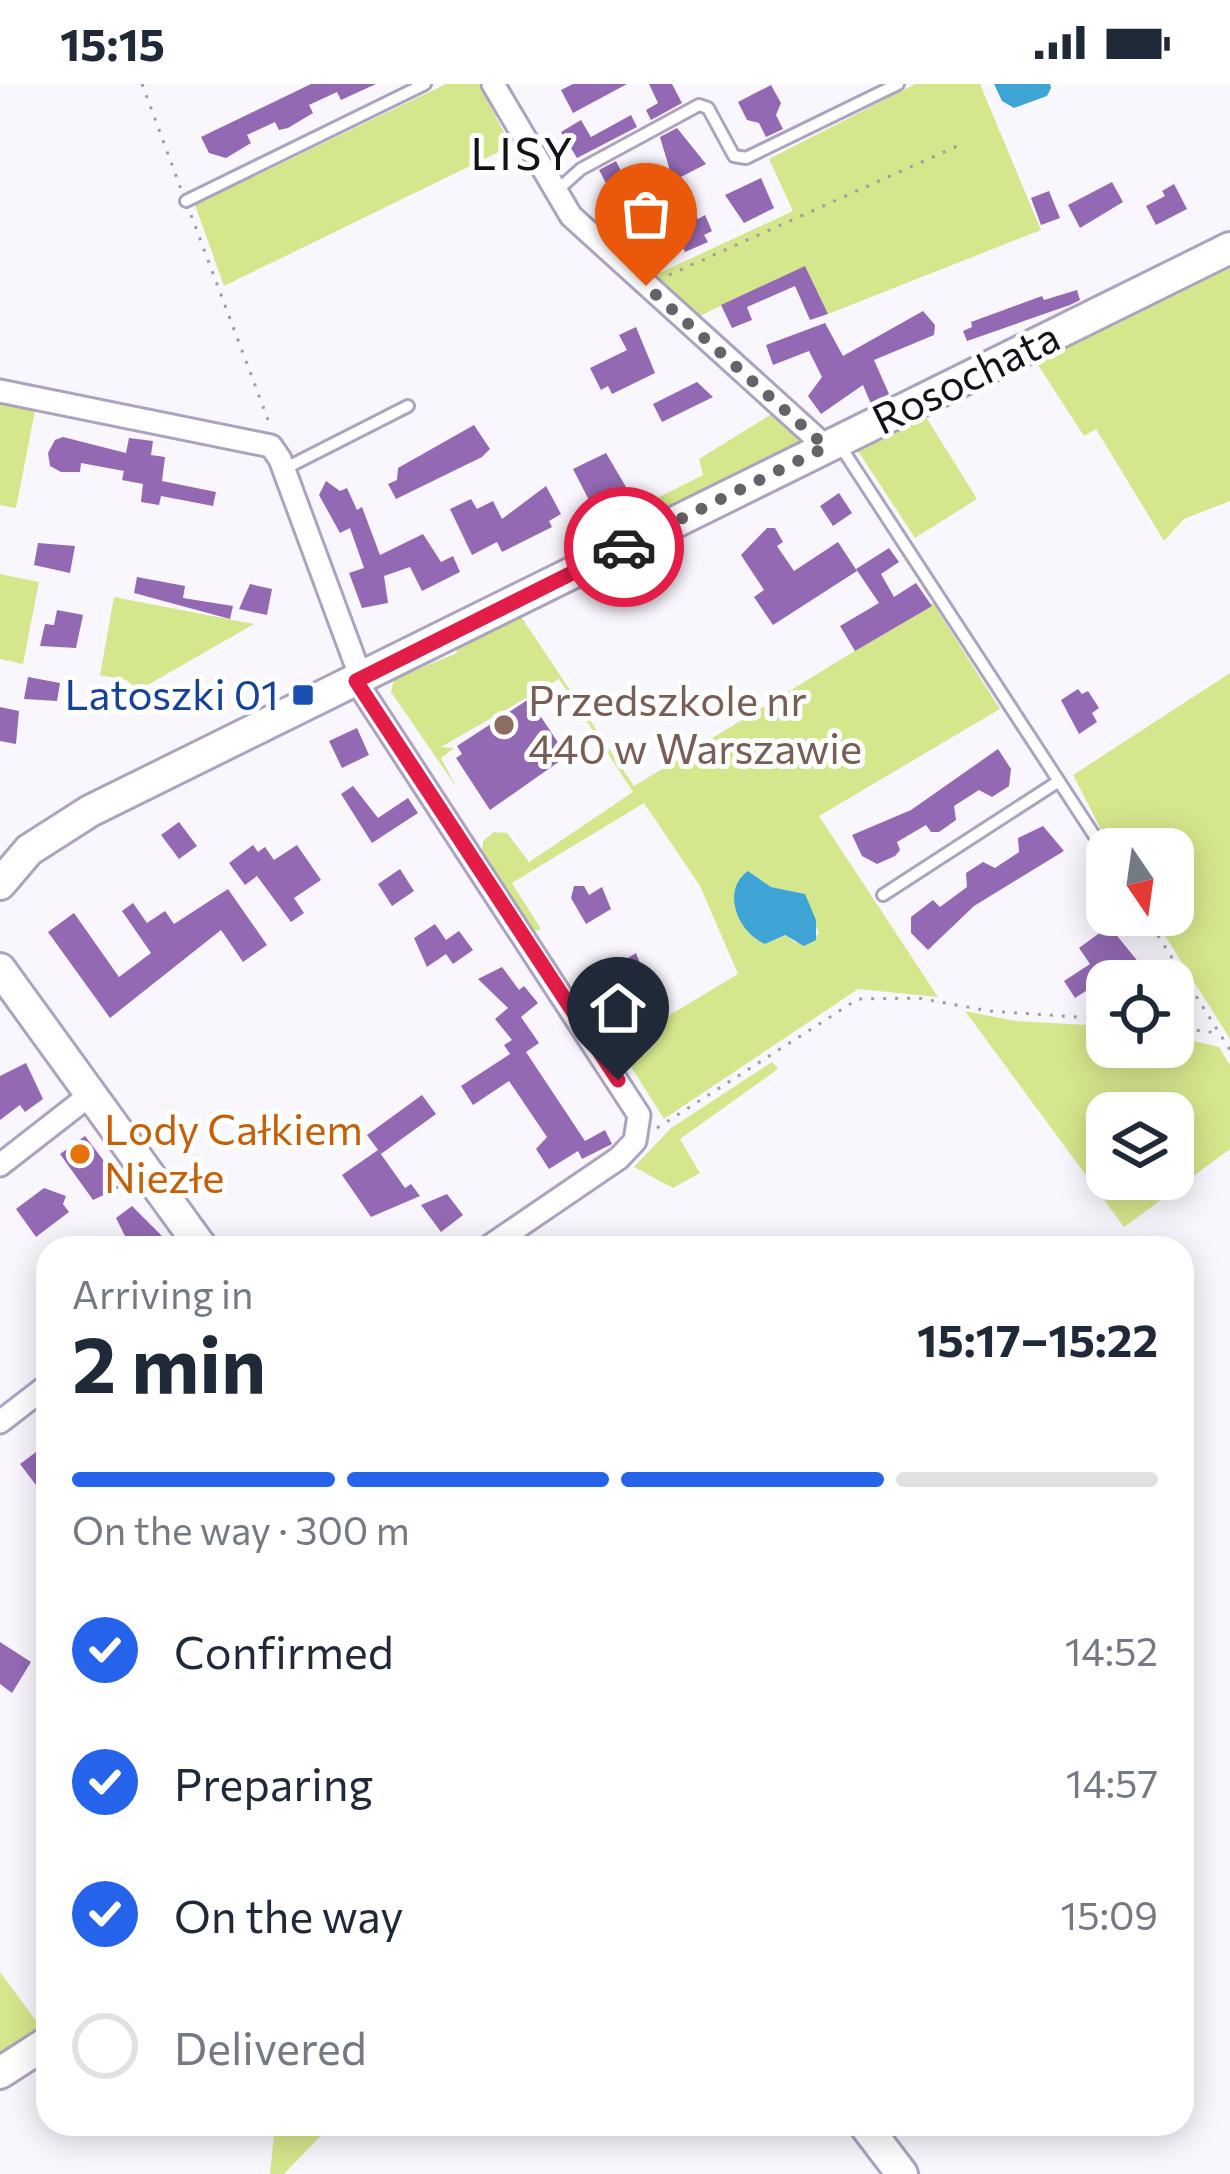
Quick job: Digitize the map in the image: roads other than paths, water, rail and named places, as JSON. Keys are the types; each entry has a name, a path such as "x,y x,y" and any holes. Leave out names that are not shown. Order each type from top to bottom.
{"street":[{"path":"493,84 554,193 646,286 831,444"},
{"name":"Rosochata","path":"2,881 29,850 90,812 1230,248"},
{"path":"0,391 255,440 279,459 359,680 637,1109 638,1134 619,1158 505,1236"},
{"path":"0,969 193,1236"},
{"path":"0,1165 90,1095"},
{"path":"0,1422 36,1394"},
{"path":"0,2073 36,2050"},
{"path":"873,2136 902,2174"}],"lane":[{"path":"186,201 425,84"},
{"path":"554,193 586,166 699,105 708,108 734,155 746,158 898,84"},
{"path":"279,459 408,406"},
{"path":"831,444 1089,828"},
{"path":"883,896 1059,781"}],"water":[{"path":"994,84 1050,84 1051,88 1047,96 1014,108 1002,101"},
{"path":"748,871 771,887 805,894 816,920 816,940 804,946 785,935 765,944 747,930 734,899"}],"place":[{"name":"Latoszki 01","path":"303,695"},
{"name":"Przedszkole nr 440 w Warszawie","path":"504,725"},
{"name":"Lody Całkiem Niezłe","path":"80,1154"}],"district":[{"name":"LISY","path":"523,154"}]}
